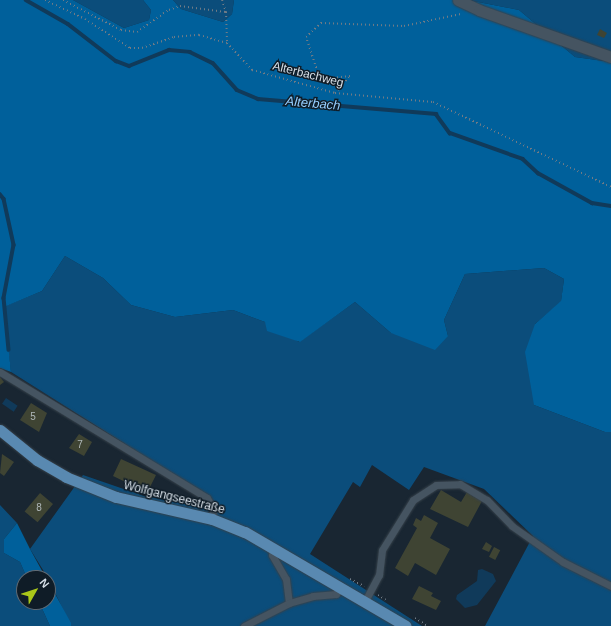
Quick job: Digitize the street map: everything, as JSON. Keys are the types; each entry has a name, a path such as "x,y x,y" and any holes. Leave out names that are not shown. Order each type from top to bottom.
{"main road":[{"name":"Wolfgangseestraße","path":"0,430 37,460 66,477 116,497 212,519 246,532 406,626"}],"street":[{"path":"458,0 479,10 611,57"}],"lane":[{"path":"0,372 207,498 213,508 212,519"},
{"path":"364,601 379,575 382,550 413,500 436,485 460,484 487,500 512,526 563,562 611,586"},
{"path":"274,548 272,555 286,579 289,603"},
{"path":"244,626 289,603 313,596 336,594 341,587"}],"path":[{"path":"45,0 85,19 130,48 142,48 174,37 198,35 227,43 226,12 222,0"},
{"path":"63,0 121,30 137,32 169,10 180,6 226,12"},
{"path":"335,93 350,76 320,79 306,37 321,23 404,26 479,10"},
{"name":"Alterbachweg","path":"227,43 252,70 335,93 433,102 611,187"}],"shaded area":[{"path":"0,0 73,0 124,28 149,20 151,10 143,0 173,0 181,9 223,22 232,14 234,0 468,0 519,10 575,57 611,62 611,432 605,432 534,405 525,352 535,324 561,301 564,279 544,268 465,274 444,320 448,336 435,350 391,333 355,302 300,342 267,331 265,322 233,310 175,317 131,305 103,278 65,256 42,291 4,307 11,372 0,368"},
{"path":"73,0 143,0 151,10 149,20 124,28"},
{"path":"173,0 234,0 232,14 223,22 181,9"},
{"path":"468,0 611,0 611,62 575,57 519,10"},
{"path":"65,256 103,278 131,305 175,317 233,310 265,322 299,342 355,302 391,333 448,336 444,320 465,274 544,268 564,279 561,302 535,324 534,405 605,432 611,432 611,626 485,626 533,536 484,489 424,467 409,490 372,465 360,487 353,482 310,554 422,626 71,626 56,595 56,570 43,570 30,549 83,475 144,496 204,507 206,495 11,372 3,307 42,291"},
{"path":"6,398 18,406 14,412 2,404"},
{"path":"0,505 17,523 4,539 4,553 20,562 24,570 16,570 16,610 43,610 50,626 0,626"},
{"path":"17,523 42,570 24,570 20,562 4,553 4,539"},
{"path":"482,569 493,574 496,581 477,605 465,608 456,599 457,595 477,581 478,570"},
{"path":"56,596 71,623 71,626 50,626 43,610 56,610"}],"building":[{"path":"600,29 607,33 604,38 597,35"},
{"path":"0,377 4,382 0,385"},
{"path":"31,403 47,413 39,432 20,420"},
{"path":"79,434 92,442 84,456 69,448"},
{"path":"2,454 14,462 4,476 0,473"},
{"path":"121,459 156,475 149,489 144,486 142,490 113,476"},
{"path":"441,490 461,502 467,492 482,501 468,527 430,509"},
{"path":"40,493 53,504 38,522 25,511"},
{"path":"424,515 438,523 430,538 450,549 436,575 415,563 408,576 395,568 417,528 413,525 416,518 421,521"},
{"path":"486,542 492,546 489,552 482,549"},
{"path":"494,547 500,550 495,560 489,557"},
{"path":"419,586 433,593 431,596 441,601 436,610 412,599"}],"waterway":[{"name":"Alterbach","path":"26,0 68,24 116,61 129,66 169,50 190,52 213,63 237,90 258,99 436,114 450,133 523,159 538,173 592,203 611,206"},
{"path":"0,194 4,199 14,245 4,298 9,350"}]}
